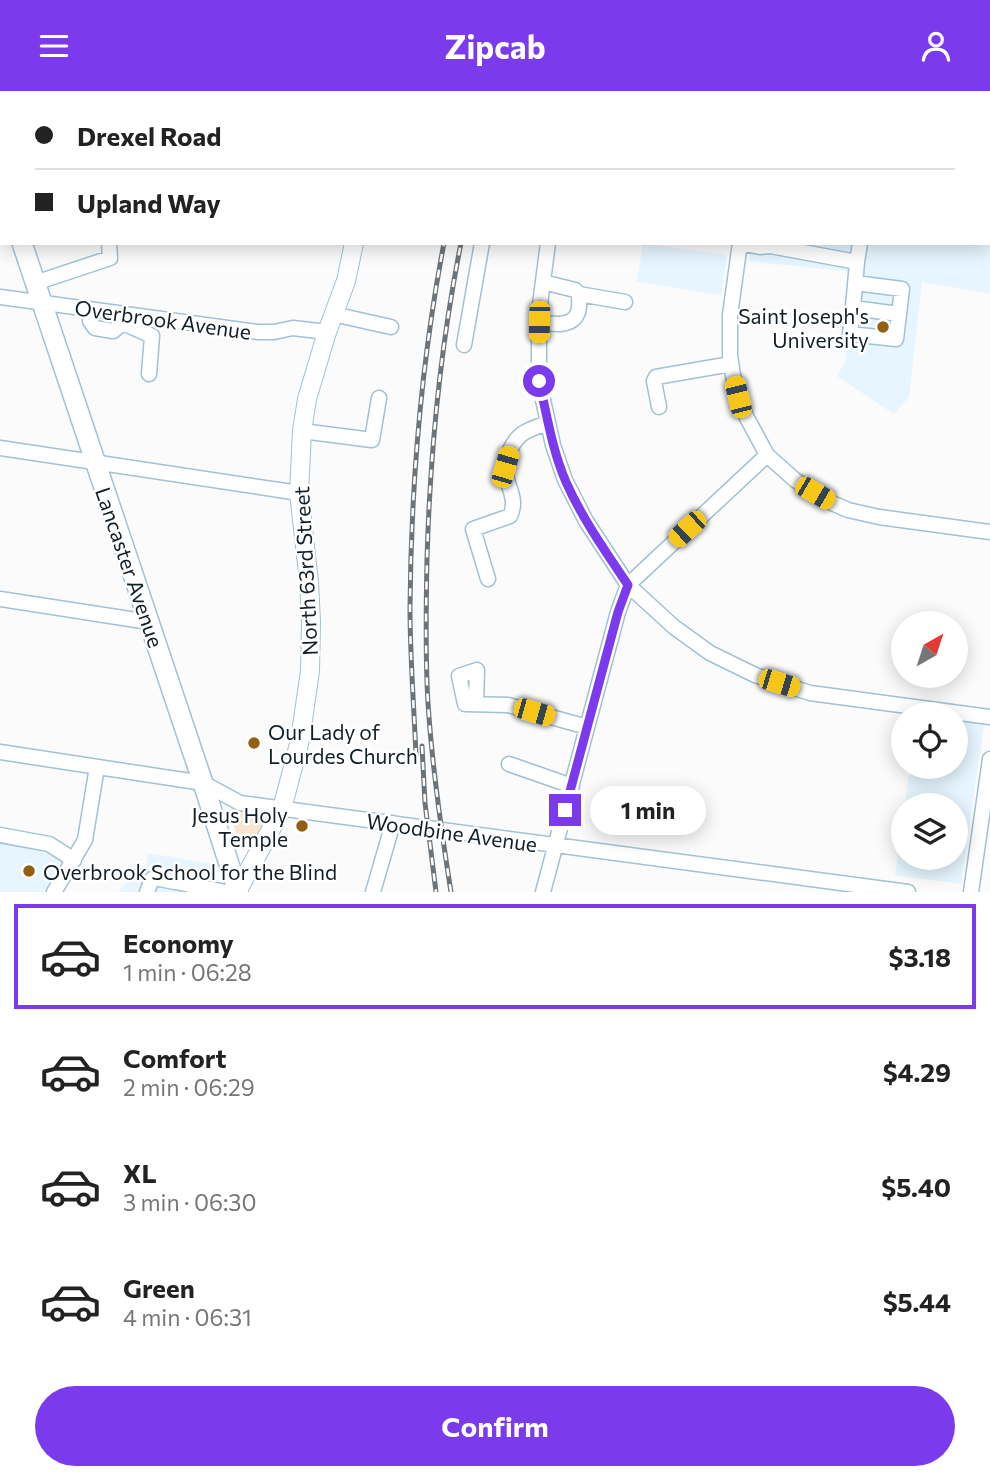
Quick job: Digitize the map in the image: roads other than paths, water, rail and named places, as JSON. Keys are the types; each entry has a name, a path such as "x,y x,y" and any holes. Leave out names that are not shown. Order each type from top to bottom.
{"highway":[{"name":"Lancaster Avenue","path":"23,245 237,892"}],"main road":[{"name":"North 63rd Street","path":"237,892 282,809 300,740 310,671 311,622 299,493 302,431 307,399 346,281 355,245"}],"street":[{"path":"35,283 110,258 109,245"},
{"path":"464,345 482,245"},
{"path":"548,245 539,322 539,381 548,423 565,480 586,521 628,585 674,627 710,653 755,674 810,693 990,717"},
{"path":"740,245 730,315 731,364 738,397 766,455 815,493 848,510 879,517 990,532"},
{"path":"750,245 770,245 858,262"},
{"path":"855,283 902,289 896,339 850,334 855,283 860,245"},
{"path":"543,282 572,288 579,293 625,302"},
{"path":"539,322 558,324 571,320 578,313 579,293"},
{"name":"Overbrook Avenue","path":"0,297 91,310 123,319 258,332 293,328 327,332"},
{"path":"853,308 899,314"},
{"path":"333,314 391,327"},
{"path":"123,319 152,336 149,374"},
{"path":"659,407 654,381 656,377 731,364"},
{"path":"302,431 372,440 379,398"},
{"path":"488,579 473,529 510,516 514,501 505,467 512,445 525,431 548,423"},
{"path":"0,448 299,493"},
{"path":"543,892 618,612 628,585 766,455"},
{"path":"0,599 149,622"},
{"path":"476,704 508,705 587,727"},
{"name":"Woodbine Avenue","path":"0,751 203,783 240,803 908,892"},
{"path":"971,892 990,759"},
{"path":"509,764 572,786"},
{"path":"54,892 85,840 97,767"},
{"path":"373,892 393,823"},
{"path":"0,835 49,844 74,860"},
{"path":"147,892 154,878 226,892"}],"railway":[{"path":"416,756 410,626 412,516 423,379 444,245"},
{"path":"451,892 430,727 426,667 426,595 428,519 437,401 461,245"},
{"path":"422,746 425,803 436,892"}],"place":[{"name":"Saint Joseph's University","path":"883,327"},
{"name":"Our Lady of Lourdes Church","path":"254,743"},
{"name":"Jesus Holy Temple","path":"302,826"},
{"name":"Overbrook School for the Blind","path":"29,871"}]}
